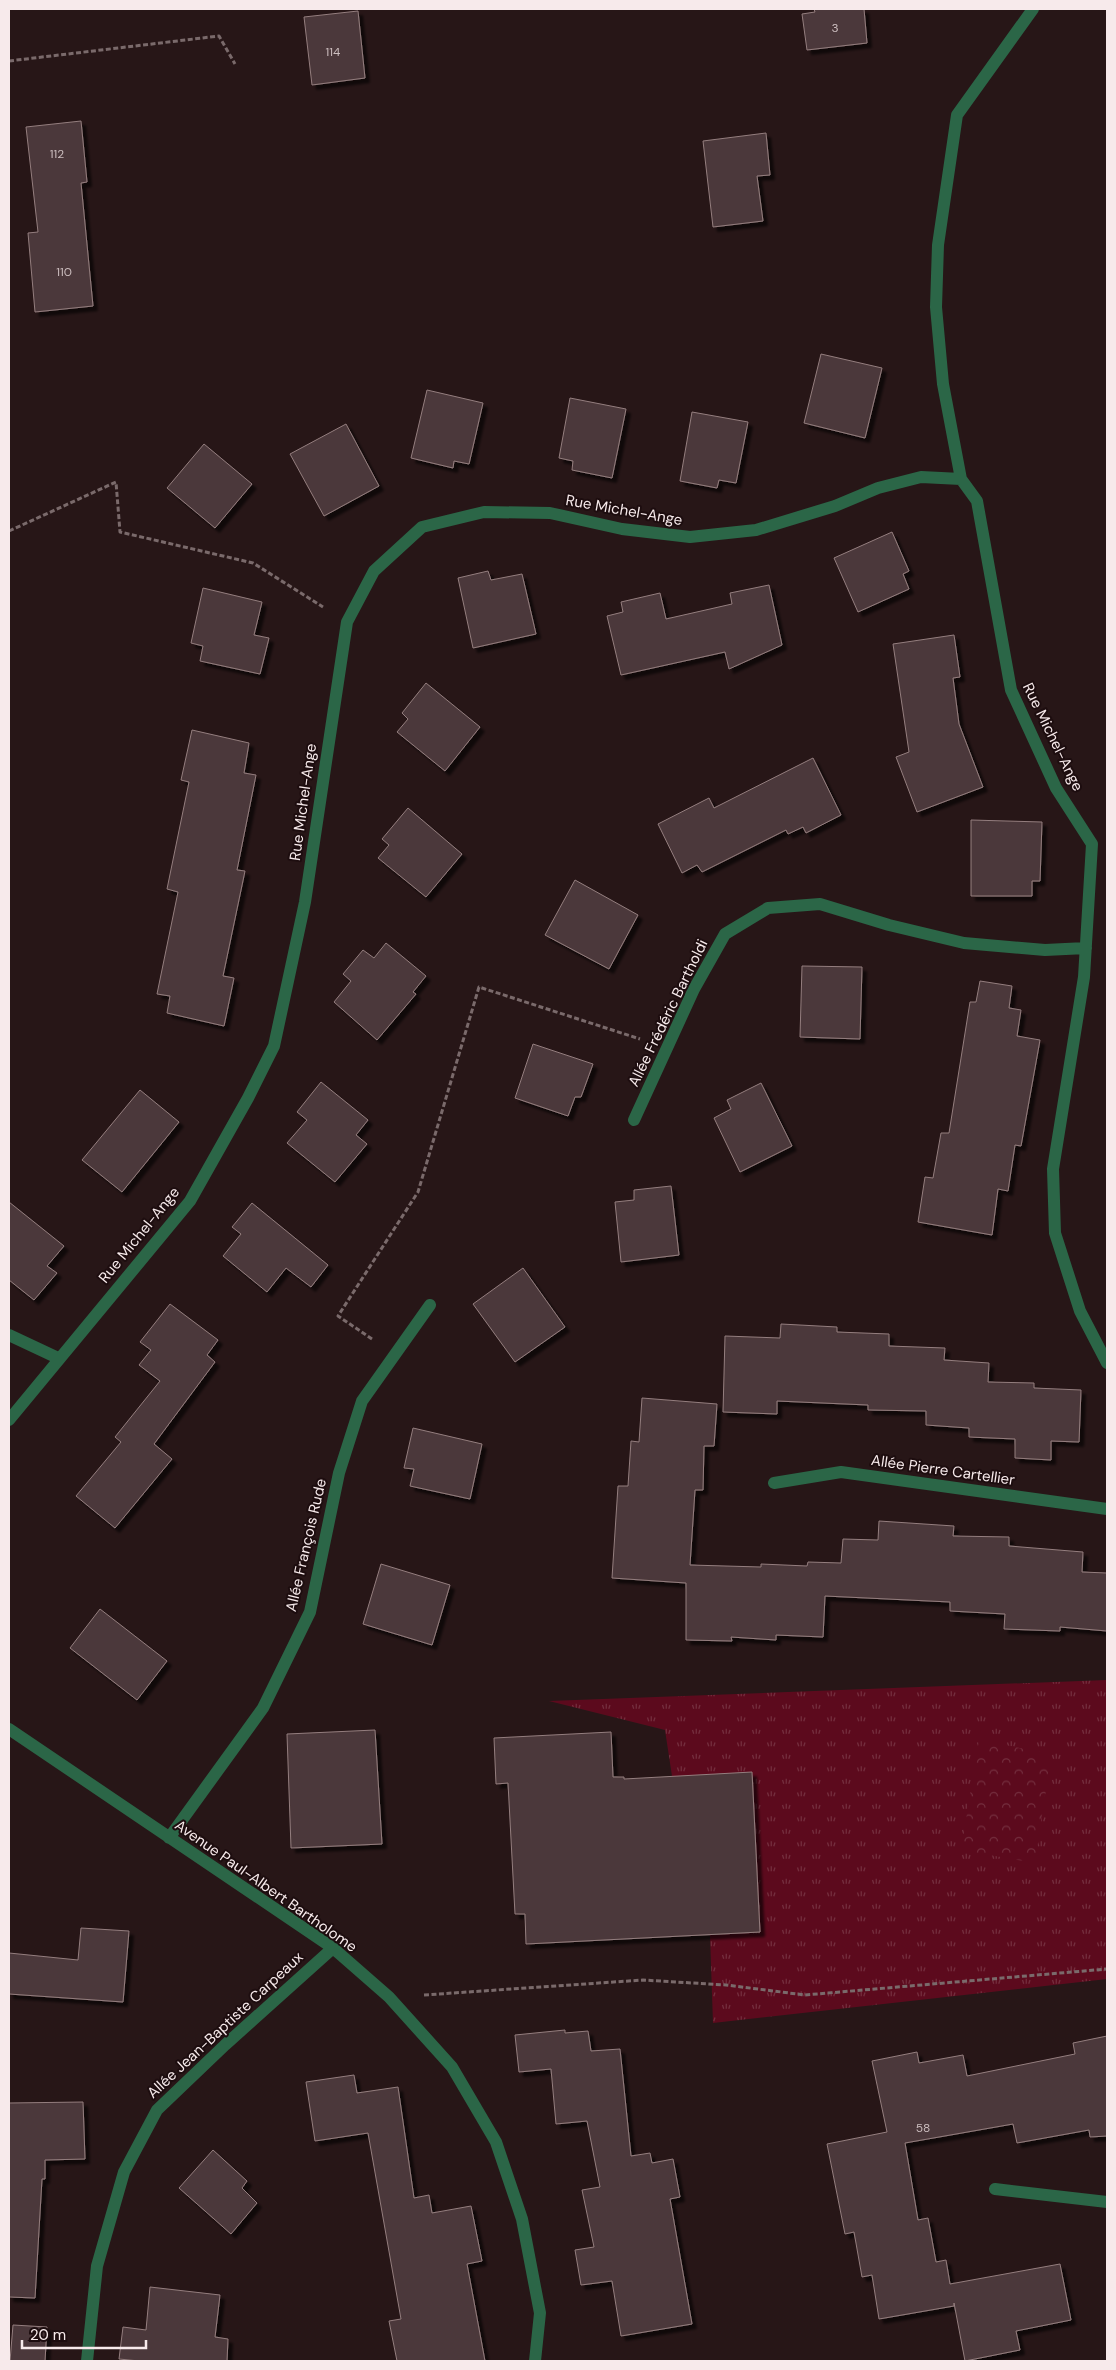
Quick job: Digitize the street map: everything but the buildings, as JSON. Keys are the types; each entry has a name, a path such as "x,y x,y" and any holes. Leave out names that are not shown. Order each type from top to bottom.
{"street":[{"path":"961,478 943,384 936,307 938,245 957,115 1033,9"},
{"name":"Rue Michel-Ange","path":"9,1420 58,1358 190,1201 248,1098 274,1046 305,902 347,622 374,571 422,527 484,512 550,513 622,529 690,537 756,530 835,506 878,488 921,477 961,478 977,501 1011,690 1056,788 1092,844 1084,977 1053,1169 1055,1233 1080,1311 1107,1363"},
{"name":"Allée Frédéric Bartholdi","path":"634,1120 694,989 726,934 768,908 820,904 889,925 964,943 1045,950 1086,948"},
{"name":"Allée François Rude","path":"169,1838 263,1708 310,1612 339,1473 362,1401 430,1305"},
{"path":"9,1335 58,1358"},
{"name":"Allée Pierre Cartellier","path":"774,1483 841,1472 1107,1509"},
{"name":"Avenue Paul-Albert Bartholome","path":"9,1729 333,1948 389,1997 452,2066 496,2142 522,2219 540,2313 535,2361"},
{"name":"Allée Jean-Baptiste Carpeaux","path":"87,2361 97,2266 124,2172 157,2110 225,2045 333,1948"},
{"path":"995,2189 1107,2202"}],"path":[{"path":"9,61 219,36 236,64"},
{"path":"9,531 116,482 120,532 253,563 347,622"},
{"path":"395,1355 338,1316 418,1192 479,987 668,1047"},
{"path":"389,1997 643,1980 726,1984 806,1995 1107,1969"}],"green space":[{"path":"1107,1680 1107,1979 713,2023 710,1935 760,1932 672,1776 665,1730 549,1701"},
{"path":"979,1740 1051,1754 1035,1863 961,1850"}]}
